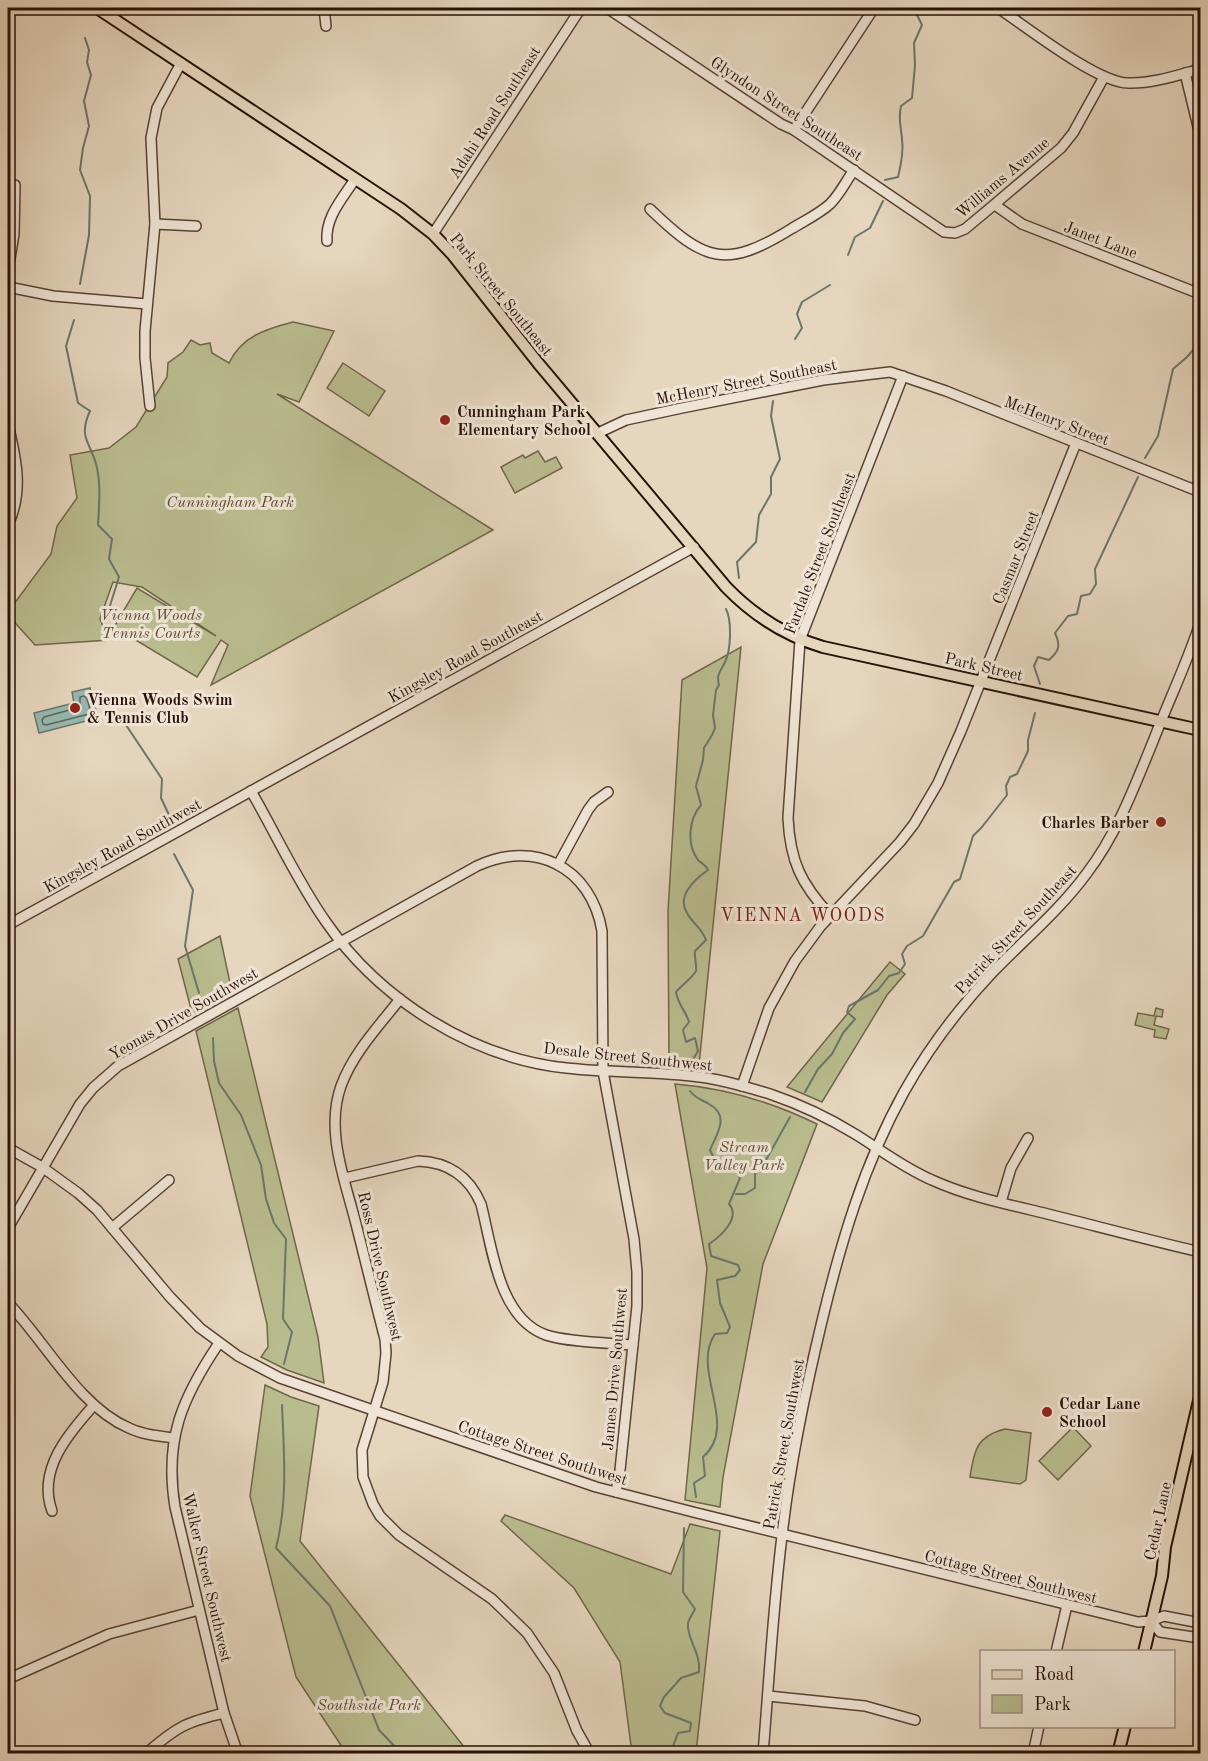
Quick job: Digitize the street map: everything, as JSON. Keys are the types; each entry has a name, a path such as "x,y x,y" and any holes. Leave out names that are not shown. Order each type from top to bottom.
{"main road":[{"name":"Park Street Southeast","path":"97,8 401,209 432,234 459,263 538,363 726,587 766,621 800,640"},
{"name":"Park Street","path":"800,640 847,653 1161,721"},
{"path":"1161,721 1200,730"},
{"name":"Cedar Lane","path":"1144,1650 1162,1576 1163,1556 1200,1396"},
{"path":"1118,1754 1124,1728"}],"street":[{"path":"324,8 326,26"},
{"name":"Adahi Road Southeast","path":"432,234 581,8"},
{"name":"Glyndon Street Southeast","path":"607,8 781,124 794,130 901,204 938,228 951,233"},
{"path":"794,130 874,8"},
{"path":"998,8 1104,76 1125,83 1136,83 1200,69"},
{"path":"150,406 145,358 147,304 155,224 150,138 157,108 181,63"},
{"path":"1185,73 1200,135"},
{"name":"Williams Avenue","path":"951,233 965,229 1061,148 1104,76"},
{"path":"650,209 674,232 703,250 725,255 748,252 776,238 829,205 854,170"},
{"path":"327,241 330,217 356,179"},
{"path":"8,271 14,234 15,185"},
{"name":"Janet Lane","path":"995,205 1022,224 1200,294"},
{"path":"155,224 196,226"},
{"path":"8,287 53,296 147,304"},
{"name":"McHenry Street Southeast","path":"598,433 626,420 823,380 882,372 903,376"},
{"name":"McHenry Street","path":"903,376 1200,492"},
{"name":"Fardale Street Southeast","path":"831,915 814,898 801,879 789,835 788,818 800,640 903,376"},
{"path":"8,424 11,450 18,474 14,506 8,525"},
{"name":"Casmar Street","path":"742,1086 762,1024 795,961 831,915 900,842 928,801 951,756 1076,443"},
{"name":"Kingsley Road Southeast","path":"251,791 694,547"},
{"name":"Patrick Street Southeast","path":"875,1148 905,1090 949,1024 993,972 1058,909 1099,857 1125,810 1177,686 1200,623"},
{"name":"Kingsley Road Southwest","path":"8,925 251,791"},
{"name":"Desale Street Southwest","path":"251,791 313,901 341,941 361,964 400,999 447,1029 496,1051 544,1064 603,1071 692,1076 742,1086 789,1101 817,1114 845,1128 903,1166 955,1190 1200,1252"},
{"path":"558,865 588,810 594,802 608,792"},
{"name":"Yeonas Drive Southwest","path":"8,1228 80,1104 93,1088 118,1066 489,860 529,855 558,865"},
{"name":"James Drive Southwest","path":"558,865 582,884 590,895 600,918 603,1071 634,1239 637,1293 616,1492"},
{"name":"Ross Drive Southwest","path":"400,999 354,1060 341,1087 337,1102 335,1134 385,1340 386,1368 364,1440 362,1464 367,1491 385,1521 399,1535 492,1599 527,1633 554,1673 577,1731 590,1754"},
{"path":"1001,1202 1011,1168 1028,1138"},
{"name":"Cottage Street Southwest","path":"8,1148 42,1167 78,1193 112,1228 187,1315 219,1343 280,1378 616,1492 1066,1605 1138,1622 1151,1621"},
{"name":"Patrick Street Southwest","path":"763,1754 782,1534 806,1392 830,1288 850,1217 875,1148"},
{"path":"345,1178 418,1161 429,1161 449,1167 470,1184 481,1204 505,1295 519,1317 536,1330 555,1337 633,1345"},
{"path":"112,1228 169,1180"},
{"path":"8,1303 94,1405 106,1415 144,1434 174,1438"},
{"name":"Walker Street Southwest","path":"219,1343 192,1385 179,1418 174,1438 171,1477 173,1496 224,1713 238,1754"},
{"path":"52,1511 47,1482 53,1463 69,1435 94,1405"},
{"path":"1056,1650 1066,1605"},
{"path":"8,1679 109,1634 200,1610"},
{"path":"1200,1623 1164,1616 1151,1621 1160,1632 1200,1638"},
{"path":"768,1696 865,1706 915,1720"},
{"path":"149,1751 172,1731 224,1713"},
{"path":"1033,1754 1039,1728"}],"green space":[{"name":"Cunningham Park","path":"293,322 334,331 299,402 277,394 493,530 211,685 228,645 221,640 197,677 114,627 137,588 216,636 142,587 113,582 100,619 109,640 35,645 8,615 8,612 51,554 57,526 77,498 70,455 109,448 136,427 167,377 168,363 183,352 191,340 200,345 210,343 212,353 229,363 234,354 248,340 264,331"},
{"path":"343,363 385,391 369,416 327,388"},
{"path":"538,451 545,462 556,457 562,468 515,493 501,467 523,455 525,458"},
{"path":"741,647 699,1065 669,1062 668,911 682,680"},
{"path":"220,936 232,992 192,1013 178,959"},
{"name":"Stream Valley Park","path":"890,962 905,974 887,995 822,1102 787,1087"},
{"path":"238,1008 318,1337 324,1383 287,1370 261,1357 268,1347 267,1324 196,1031"},
{"path":"1156,1008 1163,1010 1162,1017 1156,1016 1154,1025 1169,1029 1166,1039 1154,1037 1155,1030 1135,1025 1138,1013 1154,1016"},
{"name":"Stream Valley Park","path":"675,1084 748,1097 817,1124 763,1264 723,1477 720,1507 685,1500 707,1268"},
{"name":"Southside Park","path":"265,1385 319,1406 300,1541 469,1753 346,1753 296,1677 250,1496"},
{"path":"1073,1427 1091,1446 1058,1480 1039,1461"},
{"path":"1005,1429 1031,1433 1026,1480 1020,1484 970,1477 978,1446 988,1436"},
{"path":"505,1515 671,1574 690,1524 720,1531 696,1753 632,1753 620,1662 574,1588 501,1521"}],"water":[{"name":"Vienna Woods Swim & Tennis Club","path":"90,688 98,718 39,733 34,713 74,703 72,692"}],"waterway":[{"path":"885,180 898,177 903,149 900,111 901,106 912,98 914,43 922,25 911,8"},
{"path":"80,284 89,235 90,196 80,170 89,126 84,101 91,75 87,62 89,50 85,38"},
{"path":"848,255 855,237 870,228 883,201"},
{"path":"795,339 802,328 797,314 802,302 830,285"},
{"path":"74,320 66,346 78,403 90,411 86,420 85,435 98,475 98,525 112,539 109,559 119,577 108,612"},
{"path":"1145,458 1158,436 1173,369 1200,342"},
{"path":"739,578 737,562 756,542 759,515 771,494 771,477 780,459 771,416 773,401"},
{"path":"1040,684 1034,666 1038,657 1049,660 1055,654 1058,648 1055,633 1068,616 1077,614 1081,596 1090,594 1096,584 1095,569 1138,477"},
{"path":"692,1061 698,1051 695,1038 686,1042 683,1030 689,1022 676,992 695,973 695,951 706,940 687,913 684,900 688,888 708,870 694,854 690,832 694,817 701,805 696,786 704,748 715,728 713,715 716,690 729,650 730,628 726,609"},
{"path":"805,1092 818,1069 832,1054 843,1033 855,1019 847,1012 849,1006 878,990 889,976 899,973 905,964 902,954 907,946 923,936 954,882 960,879 973,836 1007,795 1006,786 1010,777 1017,774 1028,751 1028,740 1035,713"},
{"path":"124,722 162,779 161,798 170,817"},
{"path":"174,854 193,890 185,946 199,993"},
{"path":"213,1038 214,1061 219,1083 241,1115 261,1165 266,1199 274,1223 286,1239 283,1319 292,1332 284,1364"},
{"path":"690,1091 716,1109 719,1114 720,1126 710,1150 720,1164 735,1170 740,1178 729,1204 733,1215 731,1221 724,1232 709,1244 711,1256 738,1265 740,1270 735,1276 717,1280 720,1303 730,1327 727,1333 715,1334 709,1348 708,1364 717,1429 713,1444 703,1457 705,1476 694,1483 696,1497"},
{"path":"736,1194 745,1194 755,1188 755,1174 762,1167 790,1117"},
{"path":"282,1405 284,1495 276,1548 330,1606 379,1730 402,1754"},
{"path":"670,1754 678,1733 690,1731 691,1723 665,1713 660,1706 664,1697 681,1678 699,1672 698,1658 688,1629 695,1609 683,1592 684,1528"}],"place":[{"name":"Cunningham Park Elementary School","path":"445,420"},
{"name":"Vienna Woods Swim & Tennis Club","path":"75,708"},
{"name":"Charles Barber","path":"1161,822"},
{"name":"Cedar Lane School","path":"1047,1412"}],"district":[{"name":"VIENNA WOODS","path":"803,915"}],"park label":[{"name":"Vienna Woods Tennis Courts","path":"151,623"}]}
